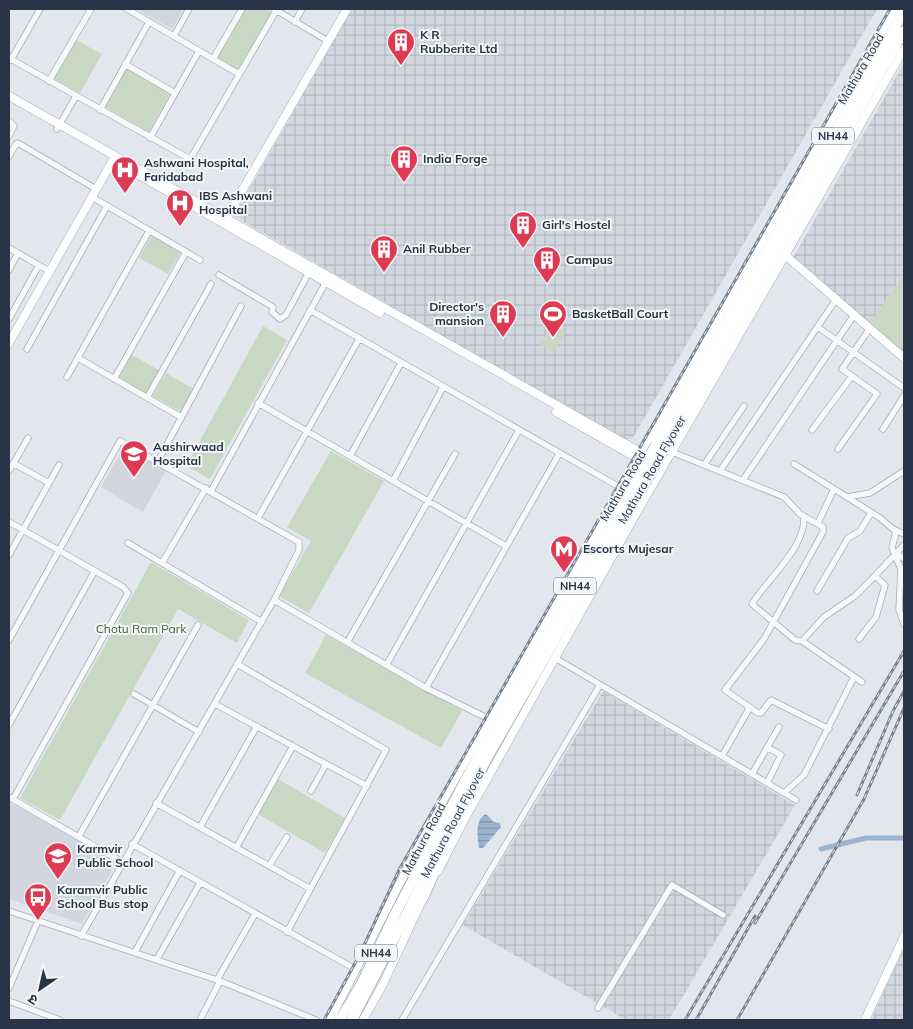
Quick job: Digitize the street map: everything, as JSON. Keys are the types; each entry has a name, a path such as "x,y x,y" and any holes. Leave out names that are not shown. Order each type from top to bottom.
{"highway":[{"name":"Mathura Road Flyover","path":"352,1020 373,983 453,821 766,262 904,11"},
{"name":"Mathura Road Flyover","path":"512,697 904,30"},
{"path":"476,745 512,697"},
{"name":"Mathura Road","path":"418,869 512,697"},
{"path":"418,869 436,814"},
{"path":"422,898 447,842 453,821"},
{"name":"Mathura Road Flyover","path":"340,1020 362,983 418,869"}],"main road":[{"path":"225,221 347,9"},
{"name":"Mathura Road","path":"330,1020 357,970 420,841 895,9"},
{"name":"Mathura Road","path":"363,1020 383,984 422,898 464,820 662,469 904,49"},
{"path":"9,96 112,160 225,221 309,272 327,280"},
{"path":"9,101 225,221 662,469"},
{"path":"10,337 50,271 112,160"},
{"path":"785,255 837,298 904,358"},
{"path":"866,1020 904,938"}],"street":[{"path":"40,9 10,59 186,158 190,158 274,10 328,41"},
{"path":"49,81 91,9"},
{"path":"127,9 239,74"},
{"path":"174,36 189,9"},
{"path":"214,59 242,9"},
{"path":"295,22 302,9"},
{"path":"100,110 149,22"},
{"path":"150,138 200,51"},
{"path":"125,64 175,93"},
{"path":"58,127 76,96"},
{"path":"9,121 14,126 9,136"},
{"path":"9,156 18,143 96,189"},
{"path":"92,197 200,260"},
{"path":"27,349 107,206"},
{"path":"66,377 149,231"},
{"path":"9,248 50,271"},
{"path":"114,379 186,252"},
{"path":"9,270 18,253"},
{"path":"9,320 39,265"},
{"path":"219,275 273,307 272,312 280,319 286,315 309,272"},
{"path":"162,563 209,490 327,280"},
{"path":"147,398 211,284"},
{"path":"720,471 780,380 819,328 837,298"},
{"path":"158,461 241,306"},
{"path":"310,310 621,488"},
{"path":"743,480 854,315"},
{"path":"819,328 904,388"},
{"path":"838,449 876,394 842,368 870,328"},
{"path":"258,518 359,338"},
{"path":"78,358 181,417"},
{"path":"350,456 400,362"},
{"path":"812,430 852,376"},
{"path":"393,481 443,387"},
{"path":"883,429 904,396"},
{"path":"258,404 506,546"},
{"path":"704,465 744,406"},
{"path":"387,664 519,430"},
{"path":"9,471 28,438"},
{"path":"9,640 60,552 118,442 123,441 297,539 300,545 262,622 132,844 81,936"},
{"path":"672,452 784,497 804,516 823,527 824,532 764,639 725,690 750,708 761,713 771,700 829,729"},
{"path":"348,641 455,454"},
{"path":"426,688 559,454"},
{"path":"13,463 49,484"},
{"path":"794,464 847,497 896,531 904,534"},
{"path":"9,554 59,465"},
{"path":"847,497 870,493 904,471"},
{"path":"818,523 834,489"},
{"path":"817,591 848,538 860,531 871,513"},
{"path":"804,516 803,529 787,558 752,604 795,640 802,641 862,682"},
{"path":"9,522 123,587 128,593 11,798 122,862"},
{"path":"896,531 892,544 902,575 899,610 904,624"},
{"path":"128,542 262,622"},
{"path":"802,641 824,617 854,596 876,576 904,545"},
{"path":"896,555 904,559"},
{"path":"9,725 94,572"},
{"path":"859,640 879,610 885,585 876,576"},
{"path":"274,600 348,641 426,688 489,718"},
{"path":"78,836 198,625"},
{"path":"555,658 796,800"},
{"path":"237,664 384,748 385,753 309,888 287,932"},
{"path":"784,793 804,775 854,677"},
{"path":"402,1020 600,684"},
{"path":"134,694 199,732"},
{"path":"215,704 367,786"},
{"path":"722,756 750,708"},
{"path":"200,827 257,726"},
{"path":"752,774 780,727"},
{"path":"236,848 293,746"},
{"path":"767,783 781,755 768,747"},
{"path":"311,791 326,764"},
{"path":"156,803 309,888"},
{"path":"270,866 286,837"},
{"path":"132,844 200,884 357,970"},
{"path":"135,952 179,872"},
{"path":"157,959 200,884"},
{"path":"598,1008 672,885 724,914"},
{"path":"9,911 81,936 157,959 218,981 314,1020"},
{"path":"200,1020 218,981 255,914"},
{"path":"9,988 38,921"},
{"path":"9,1000 60,1020"}],"shaded area":[{"path":"136,9 184,9 172,29"},
{"path":"352,9 877,9 633,438 624,440 234,216"},
{"path":"904,63 904,274 870,324 793,258"},
{"name":"Aashirwaad Hospital","path":"125,445 167,469 143,512 101,487"},
{"path":"603,691 795,805 669,1020 626,1020 463,925"},
{"name":"Karmvir Public School","path":"9,802 117,861 82,924 9,899"},
{"path":"904,948 904,1020 871,1020"}],"green space":[{"path":"245,9 265,9 272,12 238,70 216,58"},
{"path":"76,40 102,54 80,93 54,79"},
{"path":"127,68 171,93 149,132 105,107"},
{"path":"152,235 181,252 168,274 139,258"},
{"path":"904,274 904,353 870,324"},
{"name":"BasketBall Court","path":"553,324 566,332 553,353 540,344"},
{"path":"263,326 287,340 210,479 186,466"},
{"path":"132,355 160,371 147,394 119,377"},
{"path":"166,373 194,389 181,412 153,396"},
{"path":"331,451 384,481 309,613 279,596 311,541 287,527"},
{"name":"Chotu Ram Park","path":"151,562 249,620 237,643 178,609 60,820 20,798"},
{"path":"326,635 462,711 441,748 305,673"},
{"path":"278,779 345,818 325,853 258,814"}],"water":[{"path":"486,814 494,822 500,823 501,827 483,848 479,848 478,824"}],"waterway":[{"path":"821,849 866,838 904,838"}],"railway":[{"path":"324,1020 359,956 400,868 890,9"},
{"path":"685,1020 904,651"},
{"path":"755,923 904,671"},
{"path":"857,795 893,711 904,691"},
{"path":"737,1020 864,799 904,708"},
{"path":"696,1020 755,916"}],"place":[{"name":"K R Rubberite Ltd","path":"401,66"},
{"name":"India Forge","path":"404,183"},
{"name":"Ashwani Hospital, Faridabad","path":"125,194"},
{"name":"IBS Ashwani Hospital","path":"180,227"},
{"name":"Girl's Hostel","path":"523,249"},
{"name":"Anil Rubber","path":"384,273"},
{"name":"Campus","path":"547,284"},
{"name":"Director's mansion","path":"503,338"},
{"name":"BasketBall Court","path":"553,338"},
{"name":"Aashirwaad Hospital","path":"134,478"},
{"name":"Escorts Mujesar","path":"564,573"},
{"name":"Karmvir Public School","path":"58,880"},
{"name":"Karamvir Public School Bus stop","path":"38,921"}]}
